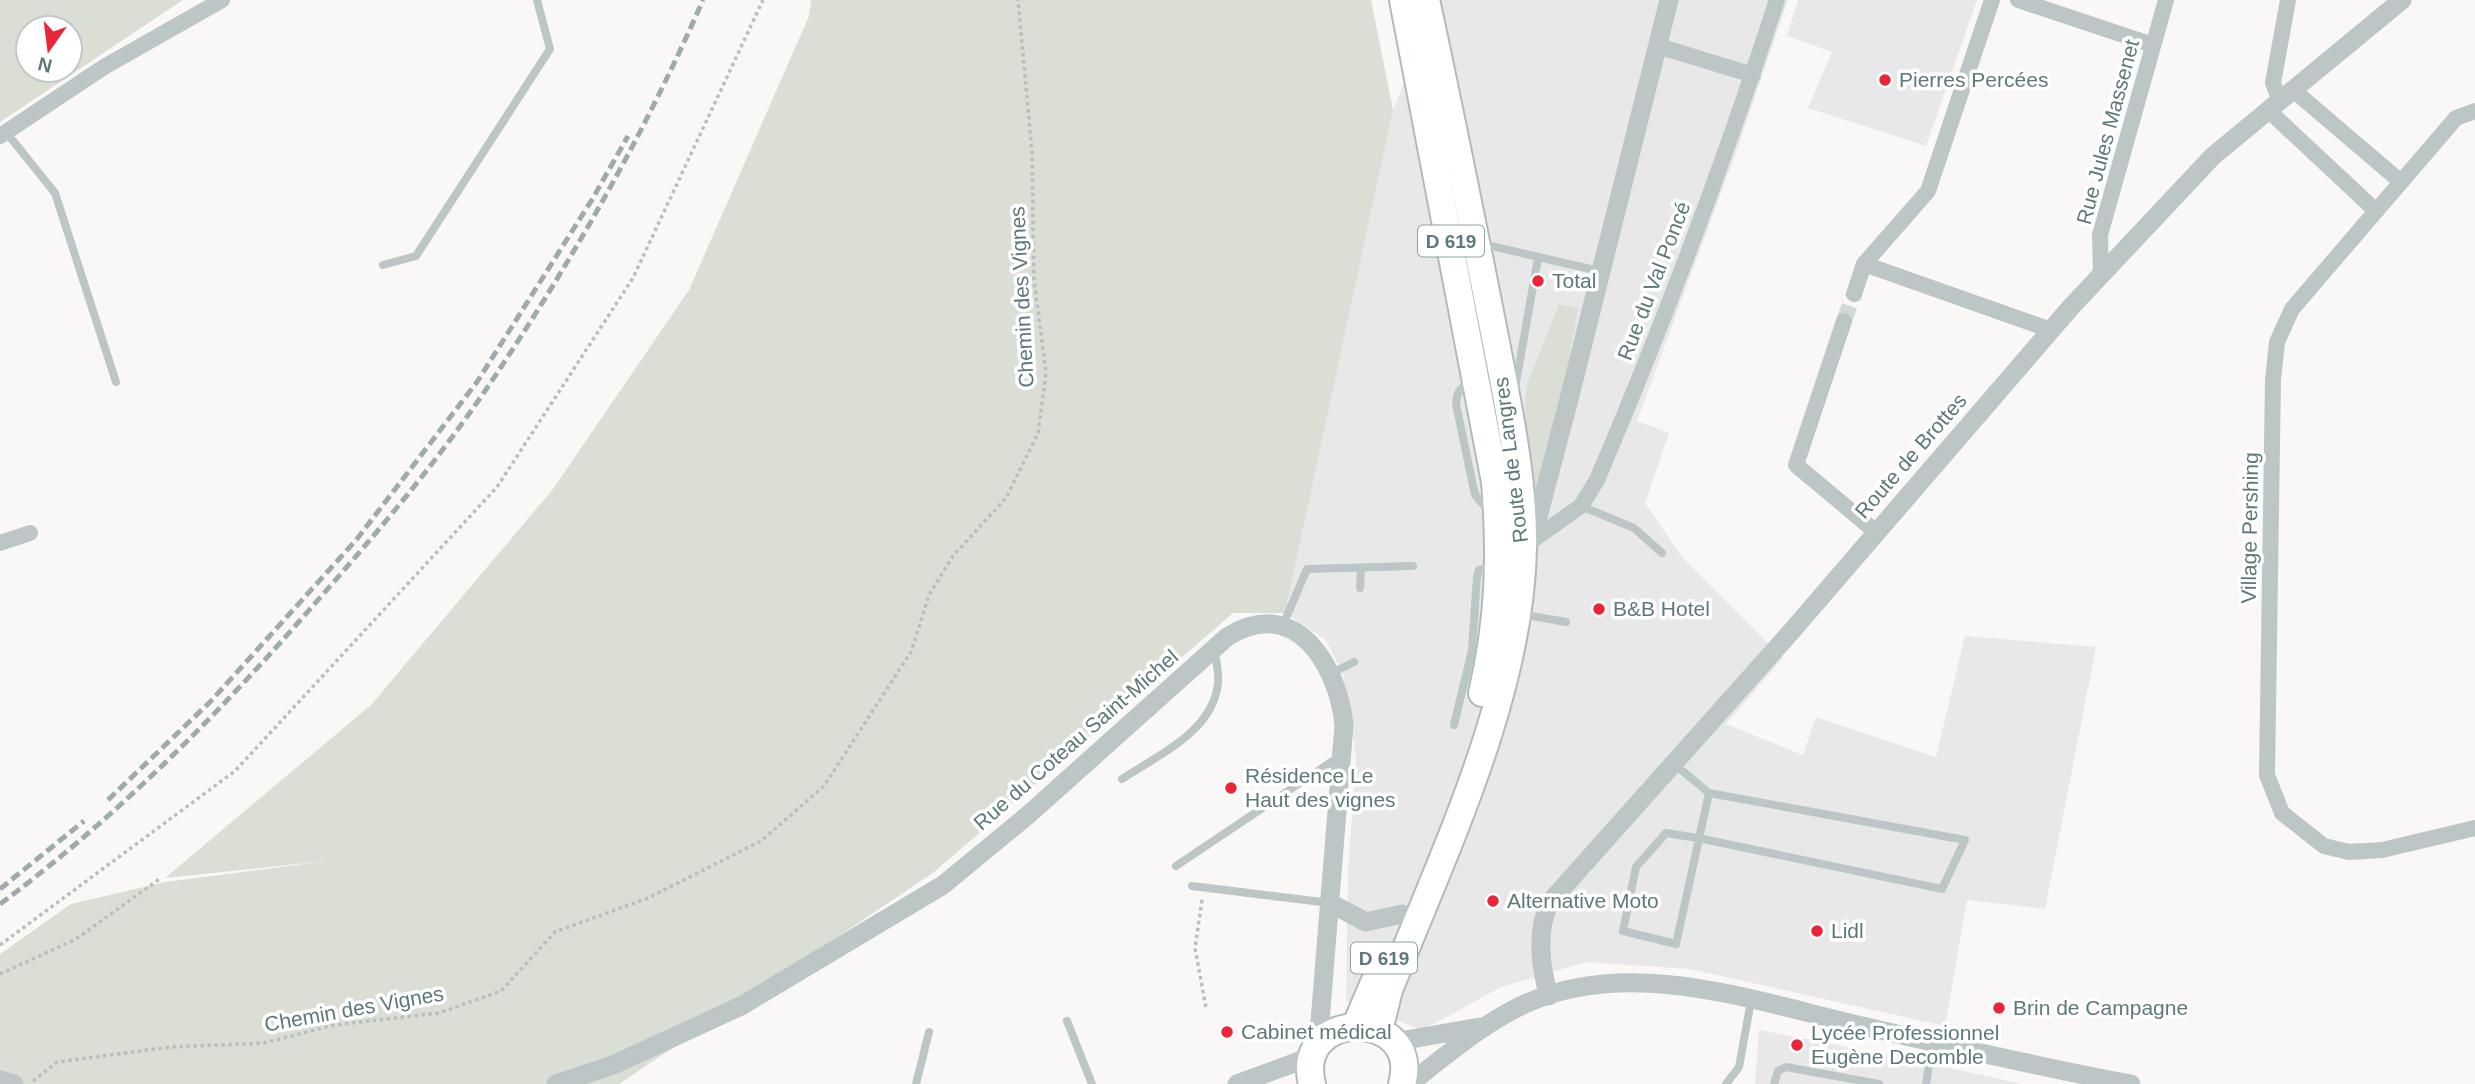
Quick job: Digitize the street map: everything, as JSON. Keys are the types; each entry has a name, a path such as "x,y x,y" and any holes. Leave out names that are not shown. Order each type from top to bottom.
{"main road":[{"name":"D 619","path":"1403,0 1489,378"},
{"name":"Route de Langres","path":"1368,1031 1402,914 1472,730 1489,662 1506,611 1515,561 1498,423 1489,378 1477,243 1426,21"},
{"name":"D 619","path":"1496,494 1498,423"},
{"name":"Route de Langres","path":"1496,494 1515,561"},
{"name":"Route de Langres","path":"1368,1031 1389,990 1487,740 1509,659 1506,611"},
{"path":"1312,1084 1316,1051 1327,1036 1368,1031 1403,1063 1402,1084"}],"street":[{"path":"3,134 104,67 222,0"},
{"path":"1515,561 1538,517 1669,0"},
{"name":"Rue du Val Poncé","path":"1515,561 1581,506 1597,480 1705,209 1777,0"},
{"path":"1854,294 1864,264 1928,191 1992,0"},
{"path":"2018,0 2153,45"},
{"name":"Rue Jules Massenet","path":"2101,276 2100,235 2166,0"},
{"path":"2288,0 2273,83 2279,99 2376,211"},
{"name":"Route de Brottes","path":"1549,996 1545,981 1542,918 1550,902 1674,764 2050,330 2213,156 2402,0"},
{"path":"1658,46 1753,75"},
{"path":"2279,99 2401,182"},
{"name":"Village Pershing","path":"2475,111 2456,118 2376,211 2292,309 2277,342 2273,380 2267,775 2283,813 2324,846 2349,852 2382,850 2475,828"},
{"path":"1864,264 2050,330"},
{"path":"1844,321 1796,465 1876,532"},
{"path":"0,543 30,533"},
{"name":"Rue du Coteau Saint-Michel","path":"556,1084 613,1065 741,1006 943,885 1057,790 1215,648 1246,625 1282,627 1307,640 1320,652 1332,673 1342,703 1342,754 1316,1051"},
{"path":"1330,903 1366,922 1402,914"},
{"path":"1409,1084 1484,1026 1528,1002 1596,984 1645,982 1751,1001 2131,1084"},
{"path":"1323,991 1368,1031 1484,1026"},
{"path":"1237,1084 1316,1051"},
{"path":"0,1080 14,1084"}],"lane":[{"path":"383,265 416,256 550,49 537,0"},
{"path":"3,134 55,193 116,382"},
{"path":"1477,243 1599,271"},
{"path":"1498,423 1538,258"},
{"path":"1489,378 1463,385 1457,393 1456,404 1475,495 1483,504 1496,494"},
{"path":"1581,506 1634,527 1661,553"},
{"path":"1454,725 1472,650 1477,577 1484,568 1515,561"},
{"path":"1282,627 1307,569 1413,566"},
{"path":"1360,588 1361,568"},
{"path":"1506,611 1566,622"},
{"path":"1122,779 1199,726 1213,706 1218,682 1215,648"},
{"path":"1332,673 1354,662"},
{"path":"1176,866 1342,754"},
{"path":"1674,764 1709,793 1965,841 1942,889 1698,838 1666,833 1636,867 1623,930 1676,944 1698,838 1709,793"},
{"path":"1192,886 1330,903"},
{"path":"1726,1084 1739,1067 1751,1001"},
{"path":"1067,1021 1092,1084"},
{"path":"916,1084 929,1032"},
{"path":"1926,1084 1933,1042"},
{"path":"1774,1084 1778,1071 1786,1067 1880,1084"}],"path":[{"path":"0,945 235,771 496,487 633,278 763,0"},
{"name":"Chemin des Vignes","path":"29,1084 57,1062 171,1047 264,1043 334,1025 439,1013 501,990 555,932 648,898 761,841 824,786 911,652 929,595 947,566 1006,498 1038,433 1046,373 1034,280 1032,152 1018,0"},
{"path":"0,974 76,939 161,878"},
{"path":"1204,887 1195,948 1206,1008"}],"shaded area":[{"path":"0,0 183,0 84,66 84,14 14,14 14,84 57,84 0,122"},
{"path":"811,0 1371,0 1393,110 1285,613 1233,613 934,872 619,1084 0,1084 0,954 71,904 165,882 326,861 165,878 371,705 553,489 689,290 809,16"},
{"path":"1426,0 1788,0 1737,150 1637,421 1669,433 1645,503 1682,557 1783,658 1726,724 1803,755 1816,717 1936,757 1965,636 2096,647 2045,909 1967,900 1945,1026 1690,969 1586,962 1501,987 1422,1030 1346,1001 1348,872 1356,757 1343,675 1326,640 1285,613 1393,110 1430,20"},
{"name":"Pierres Percées","path":"1798,0 1977,0 1926,146 1808,108 1832,52 1787,36"},
{"path":"1559,304 1578,308 1557,427 1536,501 1527,500 1522,447 1527,384"},
{"name":"Lycée Professionnel Eugène Decomble","path":"1759,1030 1915,1060 2021,1084 1755,1084"}],"tunnel":[{"path":"1844,321 1854,294"}],"railway":[{"path":"0,904 79,841 192,737 296,625 421,478 489,385 577,245 631,149 703,0"},
{"path":"108,800 211,701 357,539 477,382 593,198 628,136"},
{"path":"0,889 84,821"}],"place":[{"name":"Pierres Percées","path":"1885,80"},
{"name":"Total","path":"1538,281"},
{"name":"B&B Hotel","path":"1599,609"},
{"name":"Résidence Le Haut des vignes","path":"1231,788"},
{"name":"Alternative Moto","path":"1493,901"},
{"name":"Lidl","path":"1817,931"},
{"name":"Brin de Campagne","path":"1999,1008"},
{"name":"Cabinet médical","path":"1227,1032"},
{"name":"Lycée Professionnel Eugène Decomble","path":"1797,1045"}]}
